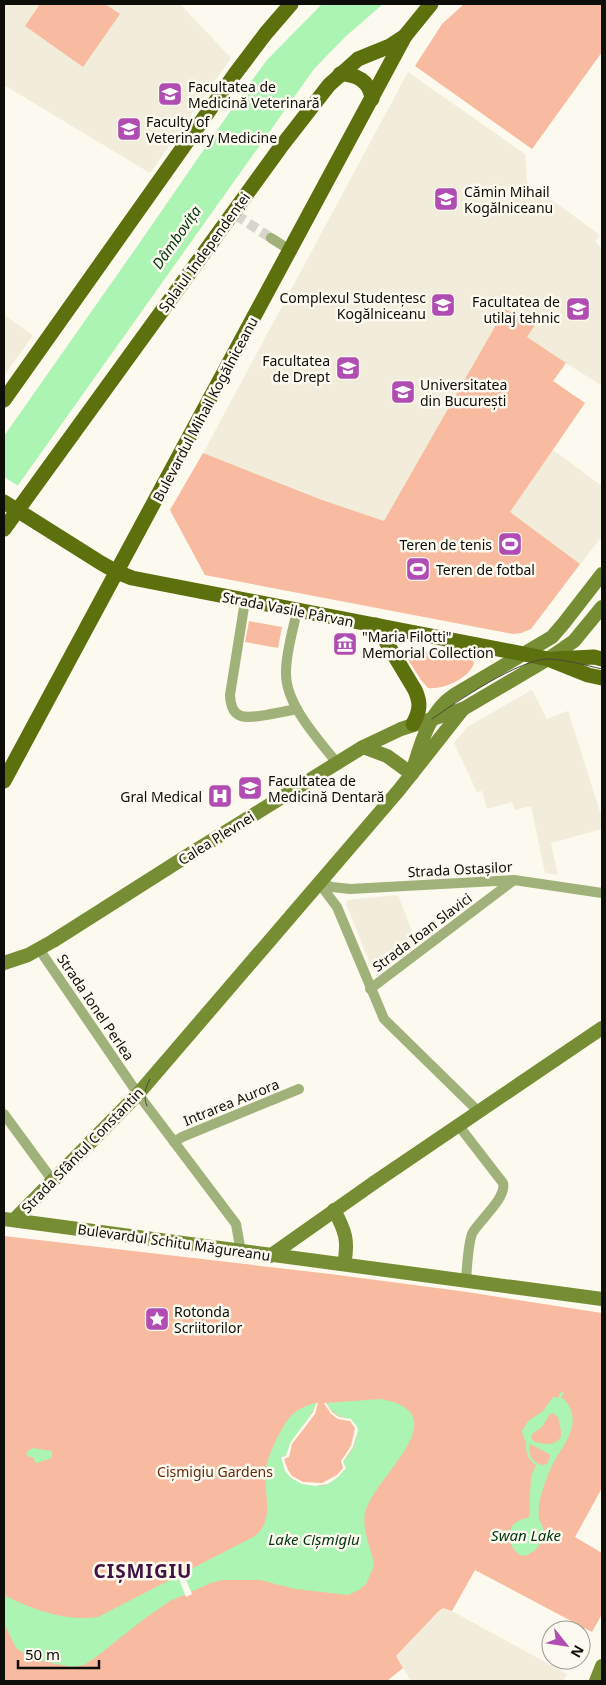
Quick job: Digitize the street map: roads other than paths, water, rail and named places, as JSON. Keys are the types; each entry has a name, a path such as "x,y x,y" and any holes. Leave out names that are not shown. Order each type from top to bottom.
{"main road":[{"name":"Splaiul Independenței","path":"4,529 10,505 235,214 320,96 340,74 358,59 390,46 405,36 431,4"},
{"path":"4,400 286,5"},
{"name":"Bulevardul Mihail Kogălniceanu","path":"4,781 405,36"},
{"path":"340,74 354,76 364,81 372,98"},
{"name":"Strada Vasile Pârvan","path":"10,505 117,572 140,580 548,659"},
{"path":"376,626 419,698 419,713 413,724"},
{"path":"548,659 602,659"},
{"path":"548,659 588,675 602,678"}],"street":[{"path":"271,238 290,250"},
{"path":"363,748 387,756 412,774 419,749 436,711 447,700 545,641 558,630 602,574"},
{"path":"245,601 230,695 231,706 235,713 250,718 298,708"},
{"name":"Calea Plevnei","path":"4,963 17,960 40,948 337,763 387,734 463,709 548,659 574,641 602,607"},
{"path":"297,611 286,673 290,694 313,732 337,763"},
{"name":"Calea Plevnei","path":"318,882 412,774 463,709"},
{"name":"Strada Ostașilor","path":"318,882 332,887 350,889 514,880 602,893"},
{"name":"Strada Ioan Slavici","path":"370,989 514,880"},
{"path":"318,882 337,907 384,1019 479,1112"},
{"name":"Strada Sfântul Constantin","path":"9,1220 53,1181 138,1094 318,882"},
{"name":"Strada Ionel Perlea","path":"40,948 138,1094 236,1224 241,1252"},
{"path":"270,1256 334,1210 602,1028"},
{"name":"Intrarea Aurora","path":"174,1142 299,1089"},
{"path":"4,1114 53,1181"},
{"path":"459,1126 503,1183 504,1187 502,1195 472,1234 466,1280"},
{"path":"334,1210 345,1234 347,1250 344,1264"},
{"name":"Bulevardul Schitu Măgureanu","path":"9,1220 602,1299"},
{"path":"596,1681 602,1666"}],"water":[{"name":"Dâmbovița","path":"322,4 383,4 345,37 314,69 4,505 4,436 247,87 267,60"},
{"name":"Swan Lake","path":"553,1397 561,1398 569,1406 573,1422 568,1437 550,1469 541,1495 539,1519 543,1528 543,1539 535,1550 522,1556 512,1546 509,1533 516,1523 529,1517 531,1476 536,1465 528,1456 522,1431 528,1421 543,1411","holes":["553,1413 558,1417 561,1431 558,1441 551,1444 532,1440 533,1433 542,1427 550,1414","530,1444 549,1454 550,1457 547,1464 542,1465 533,1460"]},
{"name":"Lake Cișmigiu","path":"381,1399 404,1407 413,1418 413,1432 406,1448 371,1498 365,1513 365,1531 374,1562 366,1584 359,1590 348,1595 295,1589 260,1580 222,1580 170,1601 84,1665 72,1667 32,1659 16,1648 4,1623 4,1595 26,1605 61,1616 74,1618 98,1617 255,1536 261,1530 267,1516 265,1474 268,1461 279,1434 292,1415 316,1403 286,1456 281,1457 290,1478 308,1485 322,1486 338,1477 346,1468 343,1462 354,1447 357,1436 355,1425 351,1419 337,1414 326,1403"},
{"path":"32,1448 52,1451 52,1458 35,1462 33,1457 29,1457 26,1454"}],"waterway":[{"path":"560,1397 562,1393"}],"tunnel":[{"path":"236,215 271,238"}],"tram line":[{"path":"432,719 489,682 537,661 549,659 602,669"},
{"path":"147,1106 145,1092 150,1079"}],"place":[{"name":"Facultatea de Medicină Veterinară","path":"170,94"},
{"name":"Faculty of Veterinary Medicine","path":"129,129"},
{"name":"Cămin Mihail Kogălniceanu","path":"446,199"},
{"name":"Complexul Studențesc Kogălniceanu","path":"443,305"},
{"name":"Facultatea de utilaj tehnic","path":"578,309"},
{"name":"Facultatea de Drept","path":"348,368"},
{"name":"Universitatea din București","path":"403,392"},
{"name":"Teren de tenis","path":"510,544"},
{"name":"Teren de fotbal","path":"418,569"},
{"name":"\"Maria Filotti\" Memorial Collection","path":"345,644"},
{"name":"Facultatea de Medicină Dentară","path":"250,788"},
{"name":"Gral Medical","path":"220,796"},
{"name":"Rotonda Scriitorilor","path":"157,1319"}],"district":[{"name":"CIȘMIGIU","path":"143,1571"}],"park label":[{"name":"Cișmigiu Gardens","path":"215,1471"}]}
